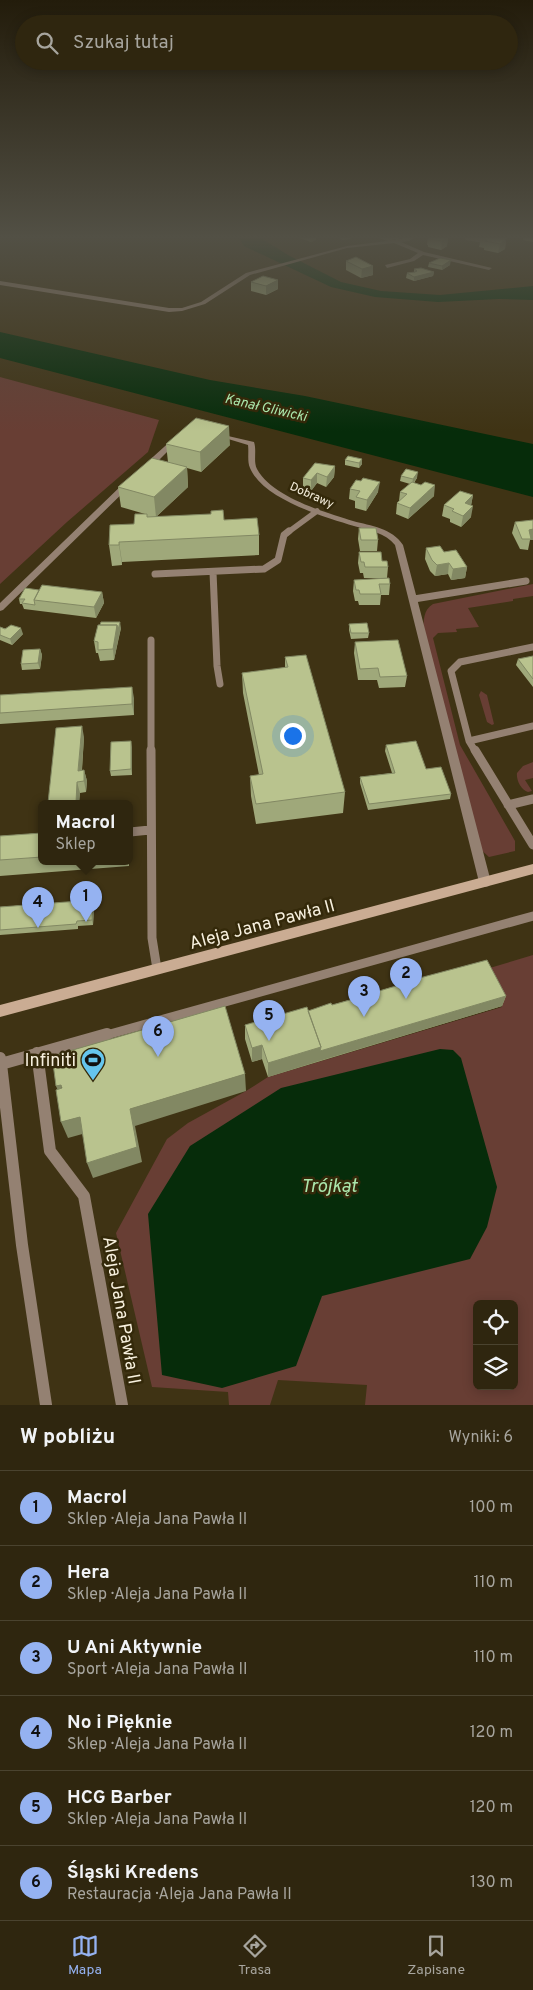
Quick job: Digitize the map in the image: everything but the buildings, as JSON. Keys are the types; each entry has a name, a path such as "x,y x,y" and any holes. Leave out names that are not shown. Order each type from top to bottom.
{"main road":[{"name":"Aleja Jana Pawła II","path":"0,1010 533,870"}],"street":[{"path":"117,301 180,310 200,306 208,301"},
{"name":"Dobrawy","path":"207,432 243,440 251,444 251,463 263,480 277,492 301,505 394,538 398,545 414,599"},
{"path":"0,608 73,535 182,434"},
{"path":"414,599 485,882"}],"lane":[{"path":"155,574 264,569 275,565 280,560 284,535 318,511"},
{"path":"213,572 216,666 220,684"},
{"path":"414,599 526,580"},
{"path":"151,640 150,830 152,938 157,969"},
{"path":"533,647 460,662 451,671 469,741 533,845"},
{"path":"469,741 533,726"},
{"path":"508,805 533,799"},
{"path":"133,832 150,830"},
{"path":"46,1405 22,1245 0,1061 37,1053 533,916"},
{"name":"Aleja Jana Pawła II","path":"37,1053 50,1151 84,1196 122,1405"}],"shaded area":[{"path":"0,377 159,420 148,452 67,522 0,584"},
{"path":"533,584 533,596 468,608 479,627 456,629 457,632 438,633 433,638 460,745 515,841 515,851 489,857 479,848 423,631 424,619 427,609 433,604"},
{"path":"481,691 487,695 494,724 492,725 487,722 479,695"},
{"path":"533,762 533,778 525,780 532,791 528,792 523,789 517,779 517,773 523,766"},
{"path":"533,955 533,1405 365,1405 367,1385 278,1380 270,1405 229,1405 228,1392 152,1387 116,1233 167,1139 188,1123 268,1077 502,1007 483,970"}],"water":[{"path":"420,301 467,301 438,302"},
{"name":"Kanał Gliwicki","path":"0,332 210,380 305,396 533,444 533,497 0,358"},
{"name":"Trójkąt","path":"440,1049 453,1050 461,1058 497,1187 487,1227 470,1259 322,1296 296,1366 222,1388 162,1375 148,1214 190,1146 281,1088"}],"place":[{"name":"Macrol","path":"86,922"},
{"name":"No i Pięknie","path":"38,928"},
{"name":"Hera","path":"406,999"},
{"name":"U Ani Aktywnie","path":"364,1017"},
{"name":"HCG Barber","path":"269,1041"},
{"name":"Śląski Kredens","path":"158,1057"},
{"name":"Infiniti","path":"93,1081"}]}
